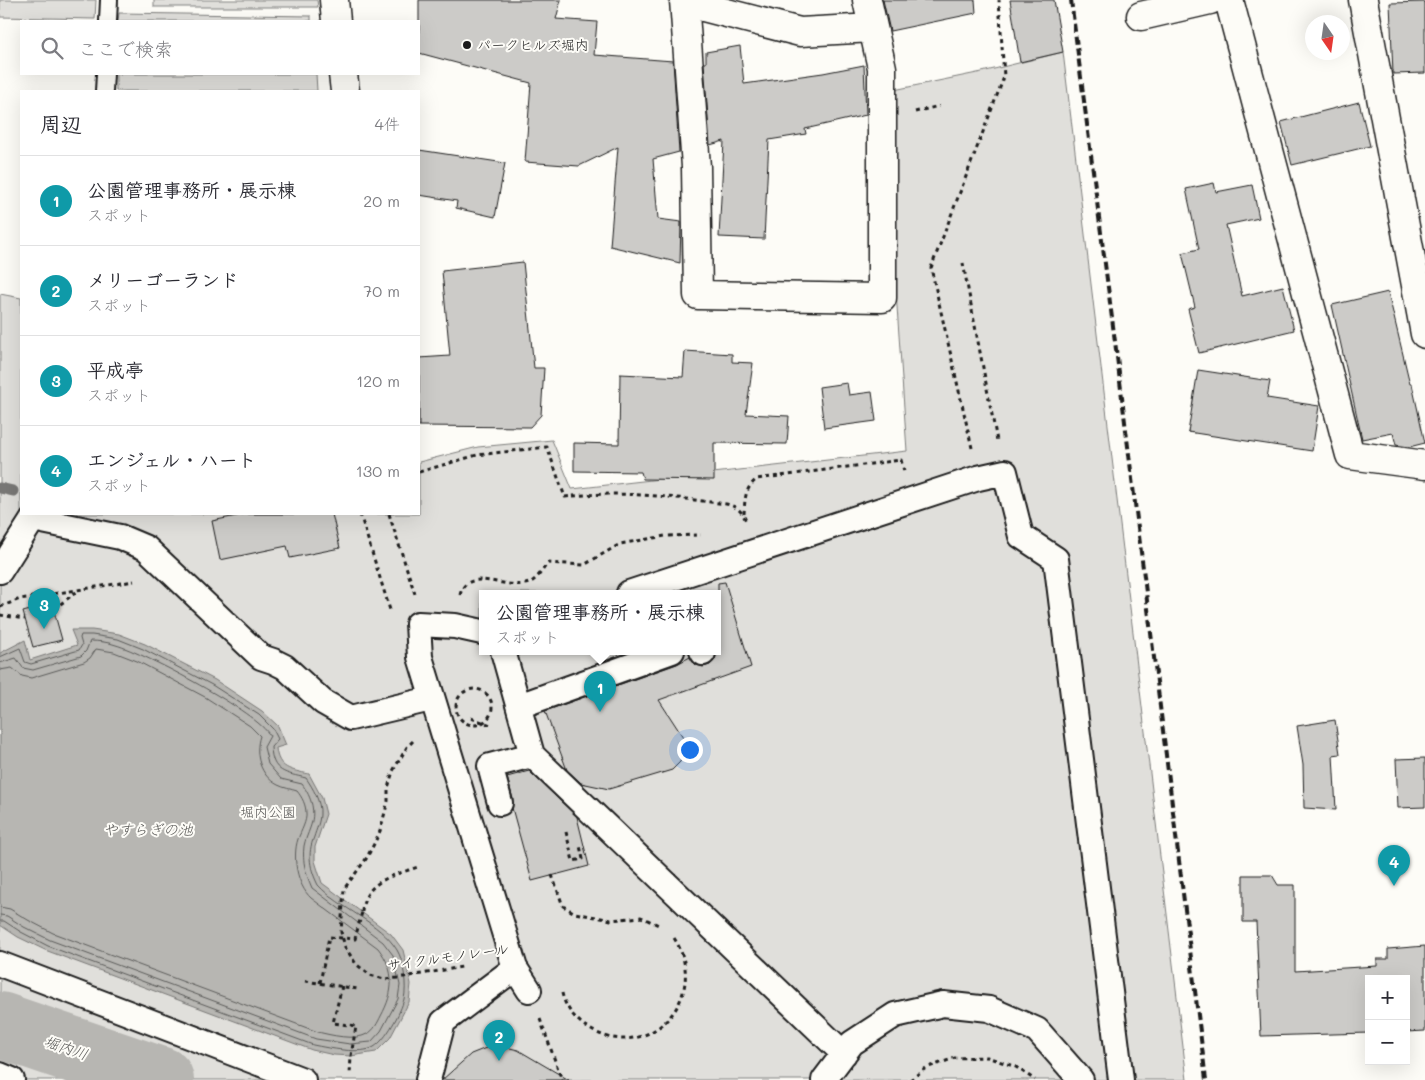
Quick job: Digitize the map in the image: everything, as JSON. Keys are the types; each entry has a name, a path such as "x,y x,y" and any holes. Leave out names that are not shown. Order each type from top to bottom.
{"street":[{"path":"334,0 336,20"},
{"path":"867,0 882,68 882,298 698,295 696,167 684,1 800,32 873,28"},
{"path":"1141,16 1210,0"},
{"path":"1229,0 1350,455 1425,465"},
{"path":"1362,0 1415,225 1425,334"},
{"path":"342,75 344,90"},
{"path":"638,590 978,478 1004,472 1022,536 1056,559 1121,1080"},
{"path":"0,571 33,519 120,538 146,548 261,657 285,667 323,702 337,711 352,718 431,698"},
{"path":"475,631 455,626 418,624 420,657 515,968 529,990"},
{"path":"504,655 532,755 844,1054"},
{"path":"518,706 661,655"},
{"path":"500,804 490,766 532,755"},
{"path":"0,964 303,1080"},
{"path":"424,1079 443,1022 515,968"},
{"path":"824,1080 852,1042 896,1015 943,1004 989,1008 1037,1030 1081,1080"},
{"path":"0,1075 12,1080"}],"lane":[{"path":"108,20 109,0"},
{"path":"104,90 105,75"}],"path":[{"path":"978,478 931,268 1004,77 999,0"},
{"path":"962,263 998,444"},
{"path":"420,472 477,455 547,447 566,497 599,493 649,495 726,504 738,507 744,514"},
{"path":"748,554 744,514 747,490 757,479 901,460 913,500"},
{"path":"360,515 390,610 418,624 417,603 389,515"},
{"path":"475,631 459,598 465,584 471,582 485,579 503,584 520,585 529,583 536,579 548,563 584,565 620,544 665,536 717,536 726,538 732,545 748,554"},
{"path":"0,607 20,599 142,580 164,592 181,581"},
{"path":"54,608 79,590"},
{"path":"0,615 25,619"},
{"path":"475,689 481,690 489,698 492,708 486,720 470,724 460,718 456,706 460,696 465,692 475,689"},
{"path":"455,721 474,718 489,723 494,727"},
{"name":"サイクルモノレール","path":"419,736 407,747 393,771 380,831 366,860 344,889 341,932 345,947 356,964 370,975 384,979 463,966"},
{"path":"564,826 573,861 583,859 578,840"},
{"path":"320,983 329,937 355,940 366,893 382,880 418,867"},
{"path":"552,875 563,906 575,913 611,920 641,917 659,923 672,936 682,952 686,973 684,995 673,1014 657,1029 637,1038 615,1039 594,1033 576,1020 564,1002 560,988"},
{"path":"305,980 358,989"},
{"path":"342,986 333,1023 356,1026 350,1075"},
{"path":"529,990 562,1080"},
{"path":"910,1080 926,1068 955,1058 979,1057 987,1057 1016,1067 1035,1080"}],"green space":[{"path":"0,0 96,0 95,19 0,17"},
{"path":"154,0 317,0 318,7 154,7"},
{"path":"119,13 311,16 311,20 118,20"},
{"name":"堀内公園","path":"1063,52 1187,1080 0,1080 0,294 20,298 20,515 420,515 420,462 478,447 552,440 572,489 907,451 896,292 889,91 982,72"},
{"path":"116,75 316,75 317,90 116,90"}],"water":[{"name":"やすらぎの池","path":"71,630 92,630 119,634 145,644 215,680 262,711 278,726 286,745 276,748 279,760 291,770 309,774 322,798 326,814 315,847 315,861 322,883 391,934 403,950 411,984 409,1002 390,1038 376,1052 351,1056 334,1055 312,1050 45,950 18,937 0,925 0,653 25,640 30,660 77,645"}],"building":[{"path":"419,0 561,0 556,19 597,22 594,55 673,61 679,152 653,159 658,219 681,222 680,263 610,246 618,147 579,166 525,162 531,83 420,53"},
{"path":"883,0 975,0 976,13 890,31"},
{"path":"1010,0 1054,0 1063,52 1020,62"},
{"path":"1425,2 1425,73 1393,74 1390,3"},
{"path":"740,46 744,84 864,65 866,115 805,129 806,134 769,140 764,239 719,237 724,141 710,145 704,63 706,63 706,52"},
{"path":"1359,102 1370,146 1292,165 1281,122"},
{"path":"420,150 505,163 495,217 456,208 457,201 420,195"},
{"path":"1214,183 1216,192 1252,185 1259,218 1226,225 1242,296 1283,286 1294,330 1199,353 1188,309 1195,307 1182,253 1199,249 1186,189"},
{"path":"523,262 534,368 544,368 541,415 530,427 420,426 420,358 450,356 442,271"},
{"path":"1388,292 1425,443 1409,447 1396,445 1393,433 1362,439 1332,305"},
{"path":"685,351 732,354 732,362 753,363 746,414 789,416 787,444 714,443 714,480 643,479 641,472 574,471 574,443 619,444 620,374 683,377"},
{"path":"1198,370 1270,381 1267,398 1319,406 1312,451 1188,432"},
{"path":"847,383 849,395 872,392 876,421 824,428 819,387"},
{"path":"241,515 332,515 340,548 290,558 287,546 220,560 212,521"},
{"path":"725,582 751,667 659,700 683,737 684,754 680,762 672,770 609,789 581,783 567,770 545,711 677,664 690,657 696,665 703,667 710,665 715,660 716,655 721,655 721,590 718,590 718,583"},
{"path":"52,604 62,640 33,647 23,612"},
{"path":"1335,720 1340,754 1333,755 1336,810 1304,808 1303,765 1297,726"},
{"path":"1425,758 1425,807 1398,808 1396,759"},
{"path":"529,771 577,817 589,866 532,881 512,808 513,799 507,777"},
{"path":"1243,875 1272,875 1278,885 1295,885 1295,971 1377,966 1377,959 1388,959 1388,949 1425,946 1425,1031 1410,1032 1410,975 1365,975 1365,1033 1261,1036 1256,922 1243,922"},
{"path":"502,1046 518,1050 569,1080 442,1080 471,1054 486,1048"}],"waterway":[{"path":"0,488 13,491"},
{"name":"堀内川","path":"0,1025 161,1080"}],"railway":[{"path":"1071,0 1206,1080"}],"place":[{"name":"パークヒルズ堀内","path":"467,45"},
{"name":"平成亭","path":"44,629"},
{"name":"公園管理事務所・展示棟","path":"600,712"},
{"name":"エンジェル・ハート","path":"1394,886"},
{"name":"メリーゴーランド","path":"499,1061"}]}
